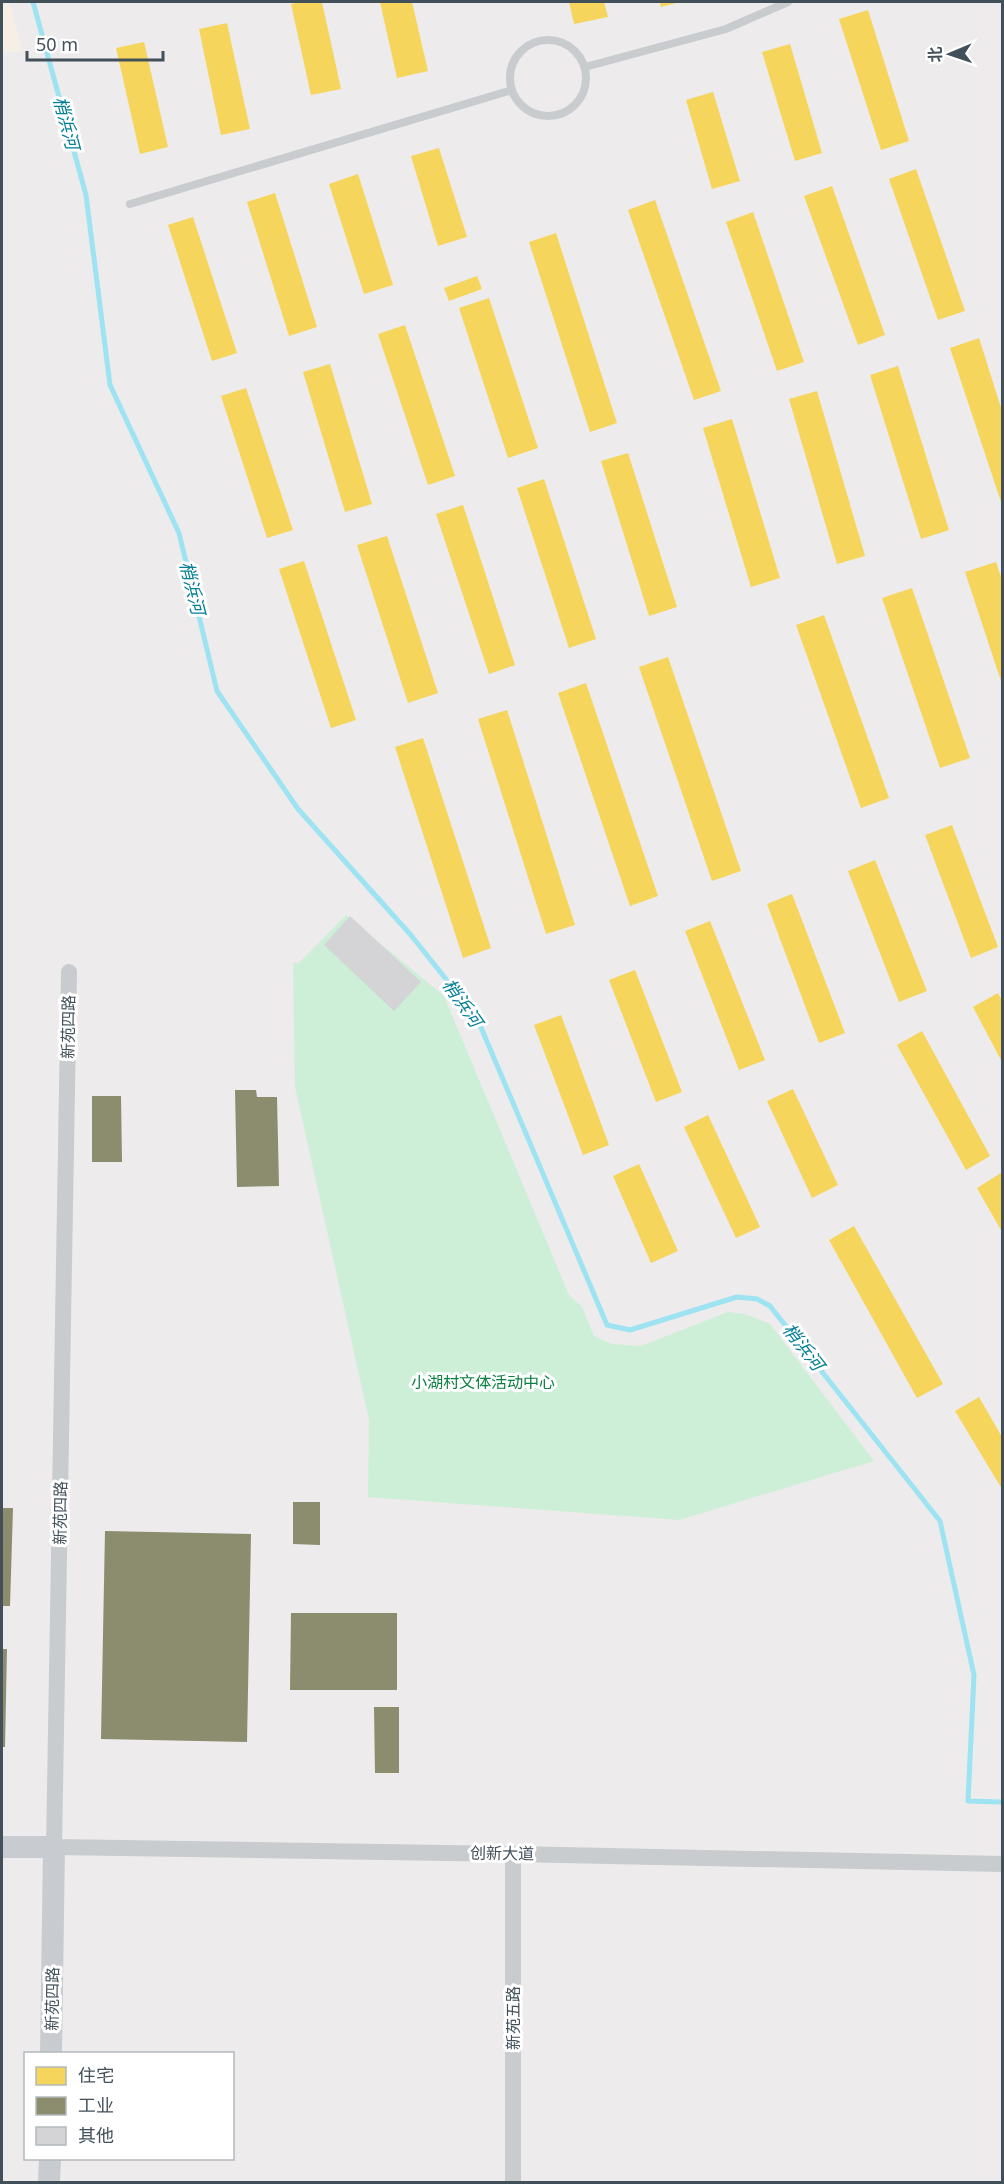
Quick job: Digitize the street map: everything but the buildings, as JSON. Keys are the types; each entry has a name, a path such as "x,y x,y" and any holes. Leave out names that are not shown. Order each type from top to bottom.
{"street":[{"name":"新苑四路","path":"51,2052 69,972"},
{"name":"创新大道","path":"2,1847 1002,1864"},
{"name":"新苑五路","path":"513,1854 513,2182"},
{"path":"49,2182 50,2160"}],"lane":[{"path":"585,67 726,29 788,2"},
{"path":"543,40 557,40 574,50 585,67 587,80 584,93 577,104 566,112 554,116 540,116 528,111 518,102 512,90 510,77 513,64 520,52 531,44 543,40"},
{"path":"130,204 512,90"}],"shaded area":[{"path":"2,2 9,2 23,51 2,52"}],"green space":[{"name":"小湖村文体活动中心","path":"346,915 444,996 569,1295 582,1307 594,1336 612,1344 641,1346 728,1312 745,1314 770,1324 874,1461 679,1520 368,1497 369,1420 295,1087 293,963 299,963"}],"waterway":[{"name":"梢浜河","path":"33,2 86,195 110,385 179,533 217,691 298,809 410,934 477,1018 607,1325 630,1330 737,1297 757,1299 770,1306 940,1521 974,1675 968,1801 1002,1802"}]}
